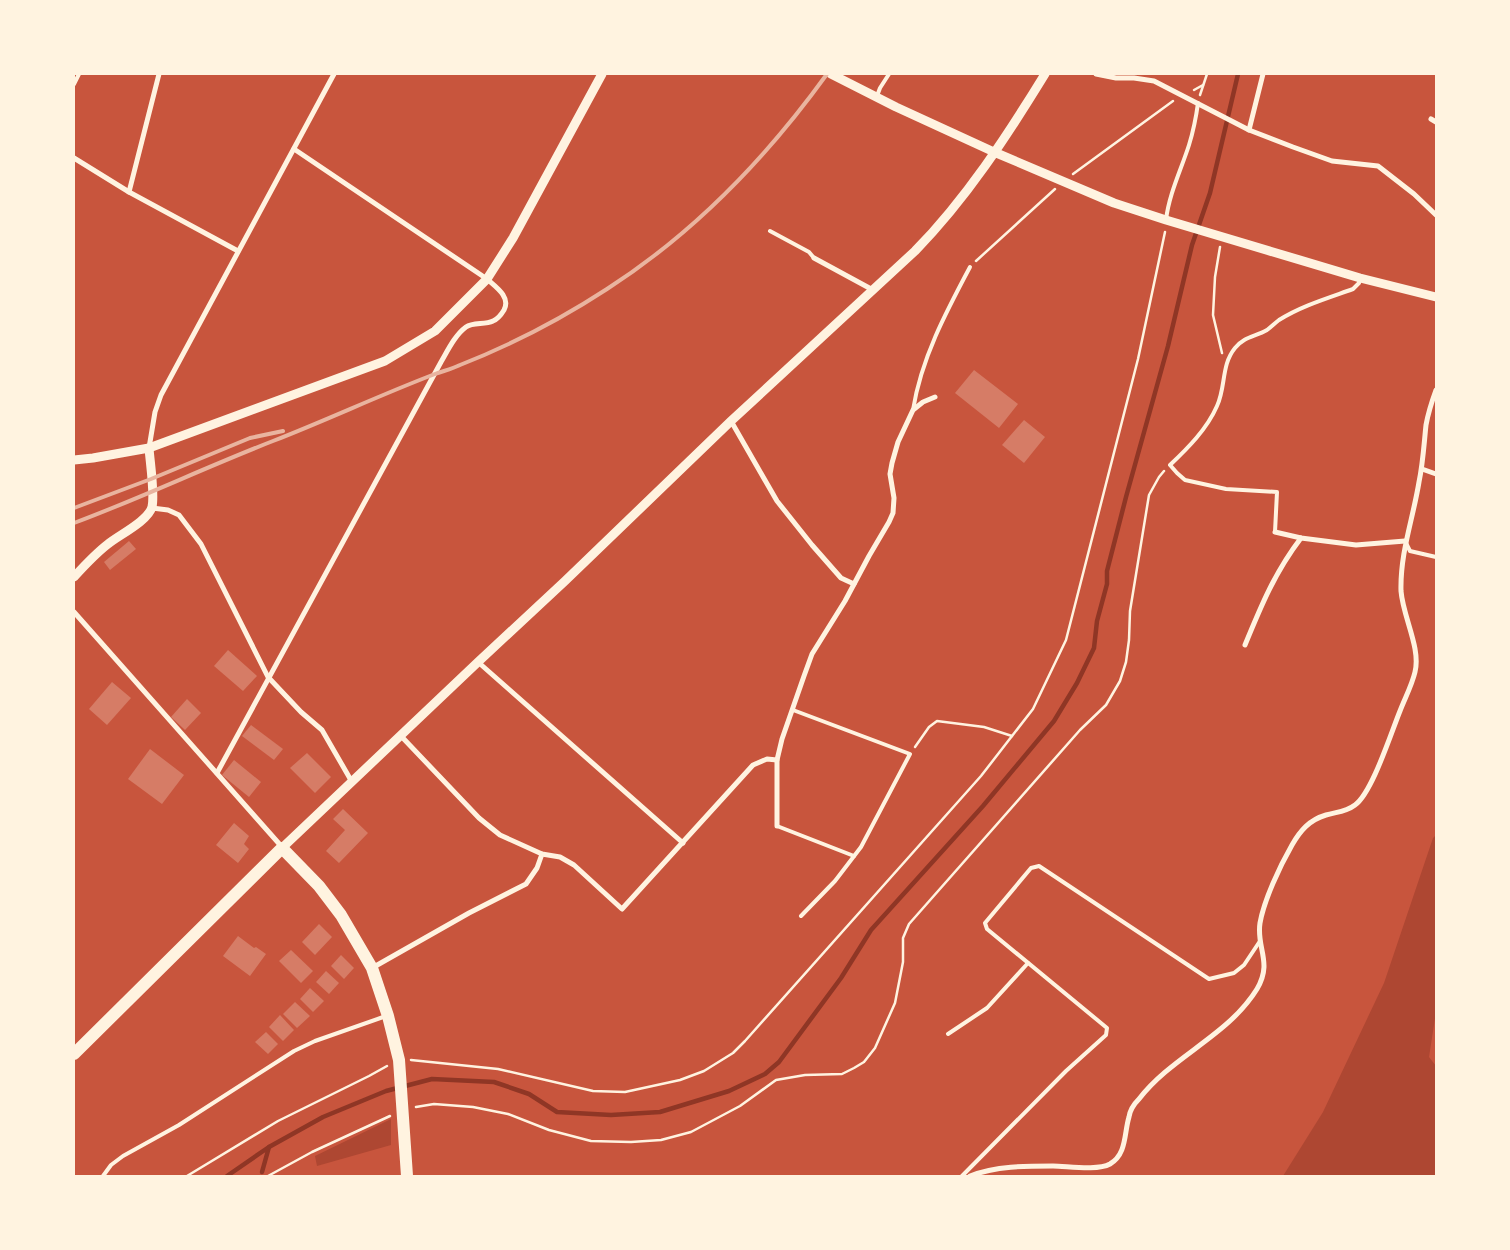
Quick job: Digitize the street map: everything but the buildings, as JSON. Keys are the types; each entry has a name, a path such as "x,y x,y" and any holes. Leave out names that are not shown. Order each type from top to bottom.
{"main road":[{"path":"74,1054 282,848 319,886 341,915 372,968 388,1016 394,1066 403,1108 407,1176"}],"street":[{"path":"129,192 159,74"},
{"path":"74,577 90,559 107,544 144,518 152,508 149,448 155,412 161,395 334,74"},
{"path":"74,460 149,448 385,361 435,331 487,278 514,238 602,74"},
{"path":"831,74 994,152 1114,203 1360,278 1436,297"},
{"path":"74,612 282,848 565,581 730,421 935,231 994,152 1045,74"},
{"path":"1096,74 1116,78 1154,81 1249,130 1332,161 1378,166 1414,194 1436,215"},
{"path":"1249,130 1263,74"},
{"path":"217,773 458,334 468,326 492,322 500,317 505,308 506,301 504,296 487,278 294,149"},
{"path":"74,158 129,192 238,251"},
{"path":"814,258 873,290"},
{"path":"970,1176 1005,1168 1051,1166 1099,1167 1110,1164 1118,1157 1122,1149 1129,1114 1136,1101 1160,1075 1220,1030 1256,990 1264,974 1264,955 1260,941 1263,909 1292,846 1302,830 1312,821 1325,815 1344,812 1363,798 1377,769 1415,673 1417,655 1401,591 1402,564 1405,541 1422,469 1426,423 1436,390"},
{"path":"778,826 777,760 782,739 812,654 845,601 893,513 894,498 890,474 898,442 914,410 923,402 935,397"},
{"path":"730,421 777,501 841,578 854,584"},
{"path":"1422,469 1436,474"},
{"path":"152,508 168,510 180,516 201,544 268,677 301,712 322,730 352,782"},
{"path":"1275,532 1301,538 1356,545 1405,541"},
{"path":"1244,645 1272,582 1285,558 1301,538"},
{"path":"478,662 683,843"},
{"path":"401,736 479,818 500,835 542,854 560,858 574,865 622,908 753,765 766,759 777,760"},
{"path":"372,968 526,884 537,868 542,854"}],"lane":[{"path":"74,84 79,74"},
{"path":"877,97 880,88 889,74"},
{"path":"1169,221 1168,206 1189,145 1198,104"},
{"path":"770,231 809,252 814,258"},
{"path":"914,410 922,374 935,339 945,314 970,267"},
{"path":"1275,532 1278,492 1226,489 1185,480 1170,466 1196,438 1217,406 1225,379 1225,366 1234,349 1249,336 1268,329 1278,320 1353,289 1359,283 1360,278"},
{"path":"1405,541 1410,551 1436,556"},
{"path":"793,710 910,754 861,846 834,881 801,916"},
{"path":"778,826 854,856"},
{"path":"962,1176 1066,1072 1106,1035 1107,1028 987,929 985,923 1031,868 1039,866 1209,979 1234,973 1244,965 1260,941"},
{"path":"948,1034 987,1008 1028,963"},
{"path":"103,1176 111,1165 123,1156 179,1125 294,1050 388,1016"}],"path":[{"path":"1198,104 1207,74"},
{"path":"970,267 1063,182 1148,118 1182,96 1204,85"},
{"path":"418,1060 498,1069 593,1090 625,1092 680,1080 704,1071 733,1053 745,1041 981,776 1033,708 1066,640 1138,359 1169,221"},
{"path":"1220,235 1213,315 1225,366"},
{"path":"268,1176 312,1152 403,1108 434,1104 474,1107 508,1114 550,1130 591,1141 630,1142 661,1140 692,1132 740,1106 776,1080 805,1075 842,1074 864,1062 875,1048 895,1004 903,962 903,938 909,924 1080,730 1106,705 1120,680 1126,662 1130,611 1150,495 1159,477 1170,466"},
{"path":"910,754 929,727 937,721 984,727 1012,736"},
{"path":"187,1176 278,1121 369,1076 394,1066"}],"shaded area":[{"path":"1436,835 1436,1012 1429,1057 1436,1066 1436,1176 1283,1176 1323,1112 1384,983 1433,838"},
{"path":"391,1119 391,1145 317,1166 315,1156"}],"waterway":[{"path":"227,1176 269,1147 323,1117 386,1091 432,1079 494,1082 529,1094 557,1112 611,1115 660,1112 729,1091 765,1074 779,1062 841,978 871,930 983,806 1054,721 1077,683 1094,648 1097,621 1107,584 1107,571 1168,346 1192,245 1210,193 1238,74"},
{"path":"262,1172 269,1147"}],"railway":[{"path":"74,523 394,390 454,368 517,340 572,311 639,267 670,243 727,192 780,135 827,74"},
{"path":"74,508 151,479 250,438 283,431"}]}
